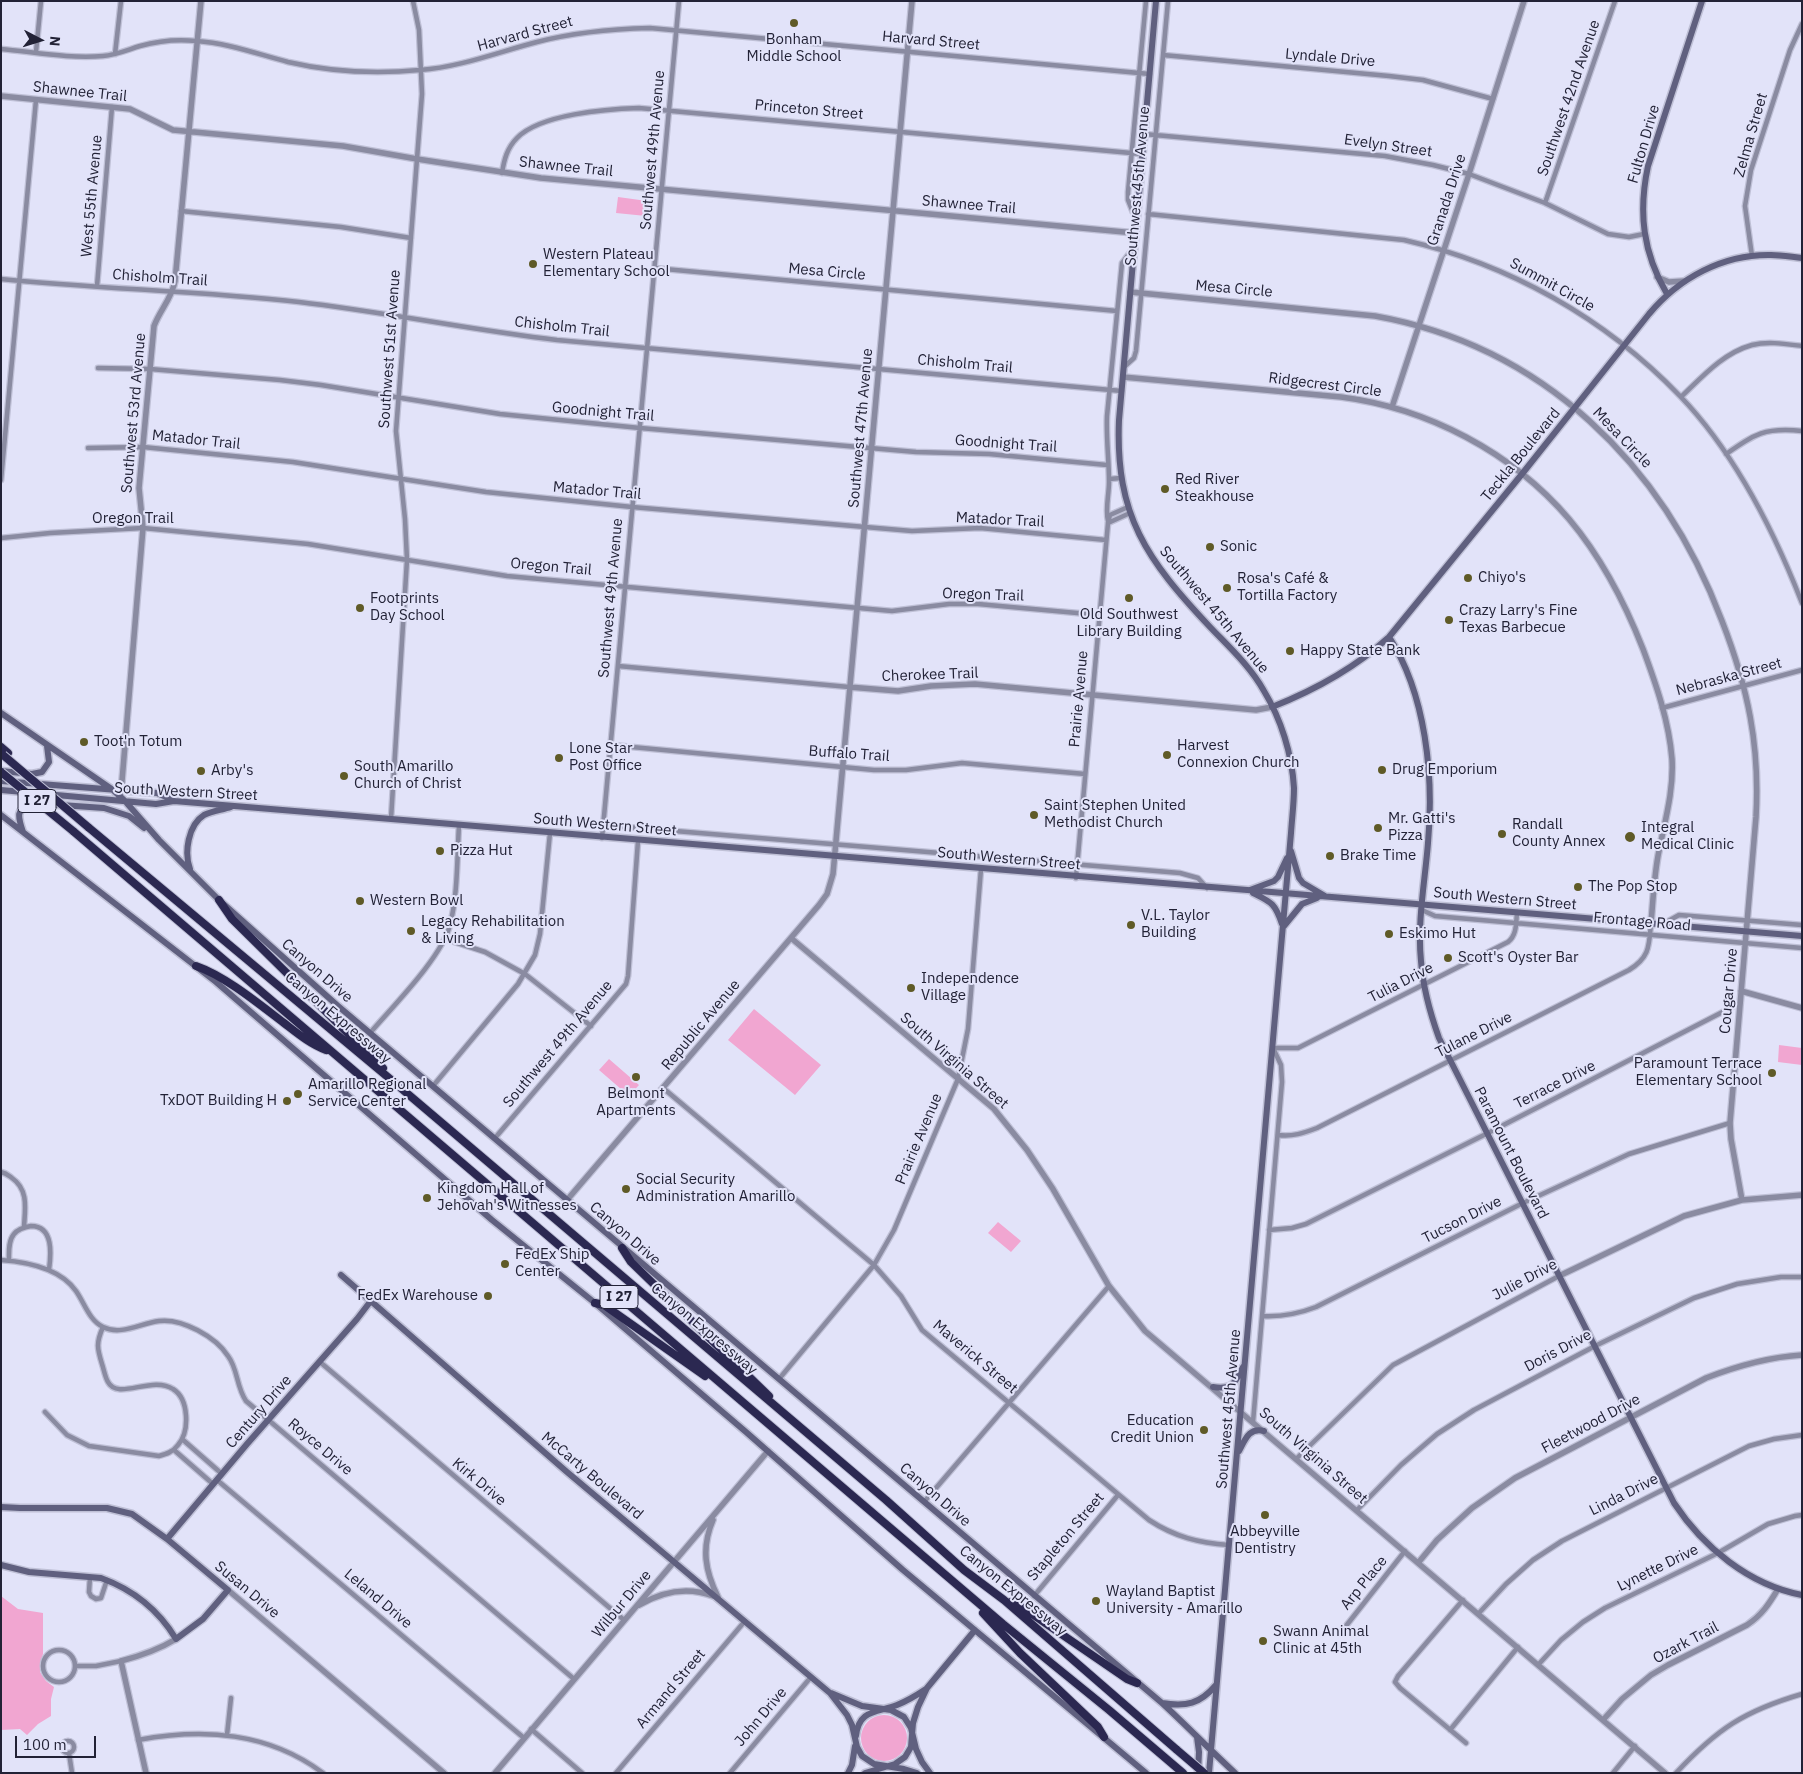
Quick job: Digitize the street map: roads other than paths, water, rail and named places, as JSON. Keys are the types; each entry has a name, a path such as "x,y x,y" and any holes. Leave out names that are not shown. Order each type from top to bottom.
{"highway":[{"name":"Canyon Expressway","path":"1,746 4,754 28,771 34,781 389,1078 886,1500 964,1570 1004,1600 1204,1773"},
{"name":"Canyon Expressway","path":"1,772 1003,1624 1183,1773"},
{"path":"219,900 232,919 384,1068 389,1078"},
{"path":"196,966 210,971 270,1012 314,1046 332,1053"},
{"path":"622,1248 631,1262 794,1418 797,1426"},
{"path":"595,1303 604,1305 706,1377 721,1384"},
{"path":"932,1563 937,1572 986,1616 1020,1653 1098,1727 1104,1737"},
{"path":"1004,1600 1016,1603 1119,1674 1137,1683"}],"main road":[{"name":"Southwest 45th Avenue","path":"1156,1 1118,440 1121,478 1129,510 1146,549 1163,575 1235,652 1263,689 1283,733 1292,771 1294,794 1209,1773"},
{"name":"Fulton Drive","path":"1666,294 1657,277 1644,234 1642,203 1648,166 1702,1"},
{"name":"Teckla Boulevard","path":"1272,707 1345,671 1389,636 1666,294 1712,266 1728,261 1752,256 1770,255 1802,258"},
{"name":"Paramount Boulevard","path":"1389,636 1401,659 1413,690 1427,752 1430,804 1420,945 1424,985 1437,1033 1674,1503 1693,1530 1718,1553 1747,1574 1778,1589 1802,1595"},
{"name":"Canyon Drive","path":"1,713 113,790 159,840 219,900 370,1033 1162,1703 1235,1773"},
{"path":"1,772 32,774 42,772 49,762 47,746"},
{"path":"1,781 157,794 174,800"},
{"name":"South Western Street","path":"1,790 156,804 174,800 1076,878 1324,896 1422,907 1517,912 1802,936"},
{"path":"23,832 20,822 20,811 23,806 32,803 104,808 119,812 129,816 159,840"},
{"path":"191,873 187,851 193,828 202,816 236,806"},
{"path":"1,815 196,966 492,1220 595,1303 903,1570 1146,1773"},
{"path":"1248,891 1274,881 1278,877 1290,852"},
{"path":"1290,852 1302,883 1324,896"},
{"path":"1248,891 1272,902 1283,927"},
{"path":"1283,927 1302,904 1324,896"},
{"name":"McCarty Boulevard","path":"340,1275 560,1466 830,1693 847,1715 858,1750 868,1761 917,1773"},
{"name":"Century Drive","path":"168,1539 370,1302"},
{"path":"1213,1388 1230,1387 1235,1383 1245,1363"},
{"path":"1237,1454 1249,1433 1264,1431"},
{"name":"Susan Drive","path":"1,1506 114,1510 132,1514 168,1539 228,1590"},
{"path":"1,1565 29,1572 107,1580 141,1598 156,1611 176,1639 203,1619 228,1590"},
{"path":"865,1773 896,1764 906,1756 911,1747 918,1707 927,1688 975,1630"},
{"path":"1162,1703 1176,1706 1194,1702 1206,1697 1216,1685"},
{"path":"848,1773 855,1754 856,1730 861,1720 872,1712 896,1705 927,1688"},
{"name":"McCarty Boulevard","path":"830,1693 862,1706 891,1710 904,1717 911,1728 922,1762 930,1773"},
{"path":"1196,1735 1200,1752 1198,1773"}],"street":[{"path":"36,52 41,1"},
{"path":"116,54 121,1"},
{"name":"Southwest 53rd Avenue","path":"120,791 143,528 139,488 154,326 157,317 173,290 201,1"},
{"name":"Southwest 51st Avenue","path":"391,819 406,560 401,479 396,438 421,111 422,70 419,30 413,1"},
{"name":"Southwest 49th Avenue","path":"602,838 679,1"},
{"name":"Southwest 47th Avenue","path":"835,856 912,1"},
{"name":"Southwest 45th Avenue","path":"1136,220 1128,200 1146,1"},
{"name":"Southwest 45th Avenue","path":"1124,367 1134,358 1136,351 1168,1"},
{"name":"Granada Drive","path":"1392,407 1524,1"},
{"name":"Southwest 42nd Avenue","path":"1546,203 1615,1"},
{"name":"Zelma Street","path":"1752,256 1746,206 1751,170 1790,50 1802,24"},
{"name":"Harvard Street","path":"1,49 91,57 116,54 157,42 197,41 242,48 289,62 314,67 371,72 422,70 464,63 536,42 572,34 618,28 676,30 1150,74"},
{"name":"Lyndale Drive","path":"1163,56 1397,77 1431,82 1493,99"},
{"name":"Shawnee Trail","path":"1,96 130,109 140,112 164,127 173,130 343,146 540,178 1135,233"},
{"path":"1,480 36,100"},
{"name":"West 55th Avenue","path":"97,286 112,107"},
{"name":"Princeton Street","path":"502,173 505,156 511,144 534,126 584,113 638,108 1142,154"},
{"name":"Evelyn Street","path":"1144,134 1384,156 1425,163 1469,174 1546,203 1608,234 1629,237 1644,234"},
{"path":"181,211 340,227 411,238"},
{"name":"Summit Circle","path":"1148,214 1404,240 1444,250 1494,268 1525,282 1582,315 1624,346 1681,397 1726,454 1766,523 1802,603"},
{"name":"Southwest 45th Avenue","path":"1108,523 1106,516 1109,479 1106,440 1117,311 1122,263 1134,247"},
{"name":"Mesa Circle","path":"654,268 1117,311"},
{"path":"1657,277 1670,282 1685,281"},
{"name":"Chisholm Trail","path":"1,279 173,290 299,302 495,333 1122,391"},
{"name":"Mesa Circle","path":"1130,292 1375,316 1397,320 1470,345 1494,356 1529,376 1574,408 1616,445 1650,485 1683,536 1712,594 1737,660 1752,725 1758,782 1746,932"},
{"path":"1115,340 1126,341"},
{"path":"1681,397 1728,355 1753,345 1776,343 1802,346"},
{"name":"Goodnight Trail","path":"98,368 150,368 288,381 500,414 640,428 872,449 989,454 1108,465"},
{"name":"Ridgecrest Circle","path":"1123,377 1340,397 1369,401 1392,407 1426,419 1469,438 1493,453 1522,474 1568,518 1607,573 1637,634 1669,735 1672,760 1670,800 1656,869 1651,923"},
{"path":"1726,454 1752,436 1764,432 1774,429 1802,431"},
{"name":"Matador Trail","path":"88,448 143,447 293,462 526,497 864,528 912,531 980,528 1106,540"},
{"path":"1109,479 1121,478"},
{"path":"1108,523 1110,516 1129,510"},
{"name":"Prairie Avenue","path":"1076,878 1108,523"},
{"name":"Oregon Trail","path":"1,538 50,533 143,528 308,544 507,576 892,611 949,604 978,604 1099,615"},
{"name":"Cherokee Trail","path":"618,666 850,688 898,691 930,686 975,684 1256,710 1272,707"},
{"name":"Nebraska Street","path":"1662,708 1802,670"},
{"name":"Buffalo Trail","path":"610,745 842,767 898,770 962,763 1085,774"},
{"path":"120,791 125,801"},
{"name":"South Western Street","path":"603,824 1189,875 1198,878 1207,888"},
{"path":"370,1033 431,961 450,926 460,825"},
{"path":"626,827 626,840"},
{"path":"433,1086 525,974 535,955 540,934 550,833"},
{"path":"709,847 710,834"},
{"name":"Southwest 49th Avenue","path":"495,1138 622,989 628,976 638,841"},
{"path":"866,847 866,859"},
{"name":"Republic Avenue","path":"568,1200 828,894 833,877 835,856"},
{"name":"Prairie Avenue","path":"779,1379 874,1266 894,1230 958,1079 968,1029 981,869"},
{"name":"Frontage Road","path":"1422,907 1435,916 1802,948"},
{"name":"Tulia Drive","path":"1273,1048 1298,1048 1508,942 1515,934 1517,912"},
{"path":"1663,924 1679,915 1802,925"},
{"name":"Tulane Drive","path":"1278,1136 1306,1133 1318,1128 1629,970 1640,963 1646,955 1651,923"},
{"name":"Cougar Drive","path":"1742,1200 1730,1123 1746,932"},
{"name":"South Virginia Street","path":"791,938 994,1109 1027,1150 1053,1189 1109,1286 1146,1331 1665,1773"},
{"path":"444,939 484,952 525,974 591,1026"},
{"path":"1741,992 1802,1008"},
{"name":"Terrace Drive","path":"1270,1230 1292,1228 1306,1224 1488,1134 1740,1003"},
{"name":"Southwest 45th Avenue","path":"1253,1422 1282,1077 1281,1065 1273,1048"},
{"name":"Maverick Street","path":"663,1088 874,1266 901,1296 922,1330 1118,1495 1149,1520 1174,1535 1198,1542 1229,1545"},
{"name":"Tucson Drive","path":"1262,1316 1292,1315 1316,1307 1522,1203 1629,1154 1730,1123"},
{"path":"1,1172 11,1177 23,1188 25,1196 24,1228"},
{"name":"Julie Drive","path":"1296,1459 1393,1365 1559,1276 1684,1216 1742,1200 1802,1195"},
{"path":"9,1260 10,1242 13,1234 24,1228 36,1226 48,1237 49,1270"},
{"path":"1,1260 42,1267 67,1281 76,1290 90,1316 103,1328 97,1340 97,1348 108,1382 113,1388 119,1390 154,1384 163,1385 173,1389 180,1396 186,1415 182,1439 174,1450 159,1456 89,1446 67,1435 45,1412"},
{"name":"Doris Drive","path":"1357,1510 1401,1465 1437,1434 1474,1410 1595,1346 1694,1298 1737,1284 1781,1277 1802,1277"},
{"path":"924,1502 1109,1286"},
{"name":"Royce Drive","path":"103,1328 116,1330 161,1320 181,1323 205,1335 229,1356 234,1365 240,1392 246,1402 574,1679"},
{"name":"Fleetwood Drive","path":"1418,1563 1437,1540 1472,1508 1515,1478 1706,1378 1737,1367 1770,1359 1802,1355"},
{"name":"Kirk Drive","path":"320,1362 624,1620"},
{"path":"1243,1387 1256,1388"},
{"name":"Linda Drive","path":"1479,1613 1506,1584 1533,1560 1562,1541 1749,1446 1774,1439 1802,1435"},
{"path":"182,1439 222,1474"},
{"name":"Leland Drive","path":"174,1450 524,1738"},
{"name":"Wilbur Drive","path":"495,1773 768,1451"},
{"name":"Stapleton Street","path":"1034,1596 1118,1495"},
{"path":"716,1512 709,1530 705,1549 707,1570 718,1597"},
{"name":"Lynette Drive","path":"1538,1665 1561,1640 1583,1622 1605,1608 1718,1553 1768,1524 1802,1515"},
{"name":"Arp Place","path":"1342,1631 1405,1551"},
{"path":"90,1577 89,1592 91,1596 96,1598 101,1598 107,1580"},
{"name":"Ozark Trail","path":"1603,1720 1622,1699 1651,1675 1758,1618 1778,1589"},
{"name":"Susan Drive","path":"228,1590 444,1773"},
{"path":"634,1608 652,1598 672,1591 697,1591 718,1597"},
{"path":"1463,1600 1398,1676 1396,1682 1400,1688 1466,1743"},
{"name":"Armand Street","path":"616,1773 745,1620"},
{"path":"74,1666 96,1666 140,1656 163,1647 176,1639"},
{"path":"1450,1730 1518,1647"},
{"path":"58,1650 65,1652 73,1660 74,1666 73,1673 69,1678 63,1681 53,1681 46,1675 43,1669 43,1662 46,1656 58,1650"},
{"path":"120,1661 145,1773"},
{"name":"John Drive","path":"730,1773 811,1677"},
{"path":"1676,1773 1699,1748 1721,1730 1752,1711 1802,1694"},
{"path":"227,1735 231,1698"},
{"path":"531,1730 582,1773"},
{"path":"138,1740 185,1733 246,1738 281,1749 323,1773"},
{"path":"1613,1773 1635,1746"},
{"path":"69,1753 72,1773"}],"place":[{"name":"Bonham Middle School","path":"794,23"},
{"name":"Western Plateau Elementary School","path":"533,264"},
{"name":"Red River Steakhouse","path":"1165,489"},
{"name":"Sonic","path":"1210,547"},
{"name":"Chiyo's","path":"1468,578"},
{"name":"Rosa's Café & Tortilla Factory","path":"1227,588"},
{"name":"Old Southwest Library Building","path":"1129,598"},
{"name":"Footprints Day School","path":"360,608"},
{"name":"Crazy Larry's Fine Texas Barbecue","path":"1449,620"},
{"name":"Happy State Bank","path":"1290,651"},
{"name":"Toot'n Totum","path":"84,742"},
{"name":"Harvest Connexion Church","path":"1167,755"},
{"name":"Lone Star Post Office","path":"559,758"},
{"name":"Drug Emporium","path":"1382,770"},
{"name":"Arby's","path":"201,771"},
{"name":"South Amarillo Church of Christ","path":"344,776"},
{"name":"Saint Stephen United Methodist Church","path":"1034,815"},
{"name":"Mr. Gatti's Pizza","path":"1378,828"},
{"name":"Randall County Annex","path":"1502,834"},
{"name":"Integral Medical Clinic","path":"1630,837"},
{"name":"Pizza Hut","path":"440,851"},
{"name":"Brake Time","path":"1330,856"},
{"name":"The Pop Stop","path":"1578,887"},
{"name":"Western Bowl","path":"360,901"},
{"name":"V.L. Taylor Building","path":"1131,925"},
{"name":"Legacy Rehabilitation & Living","path":"411,931"},
{"name":"Eskimo Hut","path":"1389,934"},
{"name":"Scott's Oyster Bar","path":"1448,958"},
{"name":"Independence Village","path":"911,988"},
{"name":"Paramount Terrace Elementary School","path":"1772,1073"},
{"name":"Belmont Apartments","path":"636,1077"},
{"name":"Amarillo Regional Service Center","path":"298,1094"},
{"name":"TxDOT Building H","path":"287,1101"},
{"name":"Social Security Administration Amarillo","path":"626,1189"},
{"name":"Kingdom Hall of Jehovah's Witnesses","path":"427,1198"},
{"name":"FedEx Ship Center","path":"505,1264"},
{"name":"FedEx Warehouse","path":"488,1296"},
{"name":"Education Credit Union","path":"1204,1430"},
{"name":"Abbeyville Dentistry","path":"1265,1515"},
{"name":"Wayland Baptist University - Amarillo","path":"1096,1601"},
{"name":"Swann Animal Clinic at 45th","path":"1263,1641"}]}
